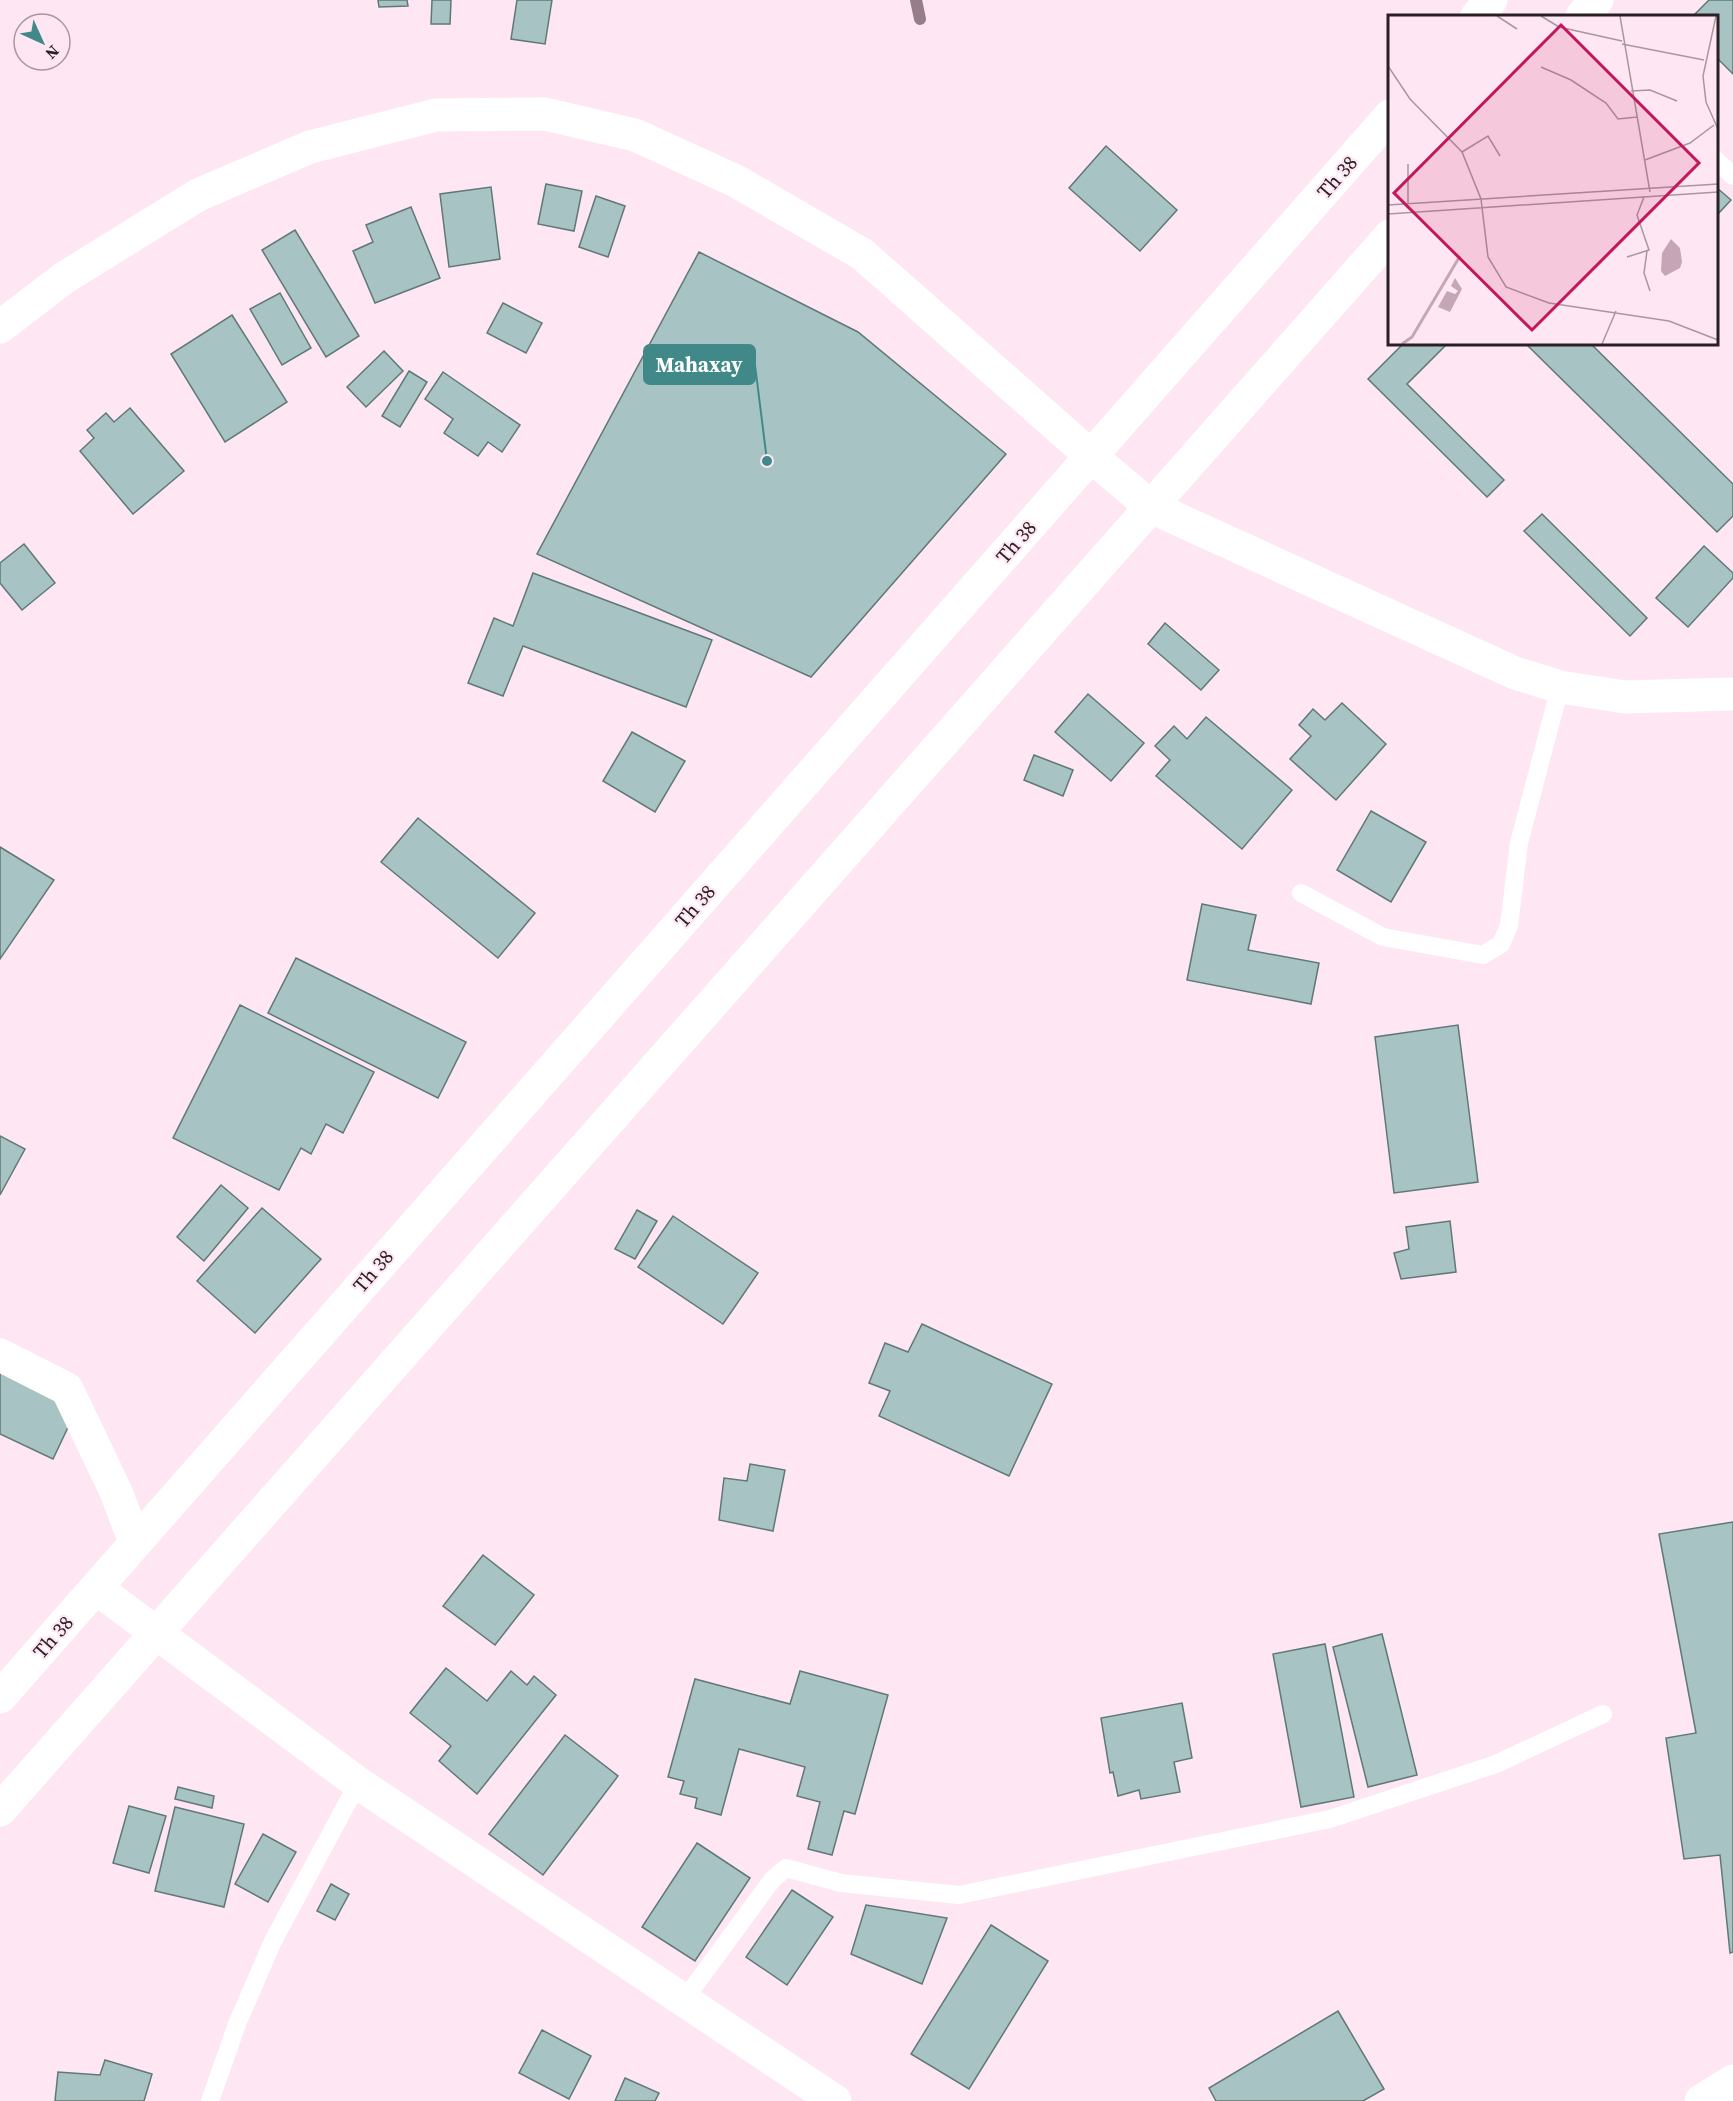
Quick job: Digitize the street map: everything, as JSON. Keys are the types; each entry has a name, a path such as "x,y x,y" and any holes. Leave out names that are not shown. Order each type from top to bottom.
{"street":[{"path":"1478,15 1491,0"},
{"path":"1583,15 1597,0"},
{"path":"0,327 64,278 198,195 310,147 436,115 545,114 635,135 736,181 862,254 1151,507 1515,673 1560,687 1625,697 1733,694"},
{"name":"Th 38","path":"0,1697 1388,117"},
{"path":"0,1810 1388,237"},
{"path":"0,1355 67,1389 116,1492 135,1542"},
{"path":"96,1588 358,1783 835,2101"},
{"path":"1701,2101 1733,2081"}],"lane":[{"path":"1718,162 1733,176"},
{"path":"1301,893 1383,937 1483,955 1501,944 1509,926 1519,843 1560,687"},
{"path":"684,2000 772,1880 786,1868 841,1883 959,1895 1330,1819 1496,1764 1603,1714"},
{"path":"210,2101 237,2024 273,1941 358,1783"}],"building":[{"path":"378,0 407,0 408,6 379,7"},
{"path":"432,0 451,0 450,24 431,24"},
{"path":"517,0 552,0 545,44 511,39"},
{"path":"1709,0 1733,0 1733,74 1718,59 1718,15 1694,15"},
{"path":"1106,146 1177,210 1140,251 1069,188"},
{"path":"546,184 582,191 574,231 538,224"},
{"path":"491,187 500,259 449,267 440,194"},
{"path":"1718,189 1731,200 1718,214"},
{"path":"596,196 625,206 608,257 579,247"},
{"path":"411,207 440,278 375,303 353,251 373,242 366,225"},
{"path":"295,230 359,336 326,357 262,250"},
{"path":"699,252 858,332 1006,454 811,677 537,554"},
{"path":"280,293 311,348 282,365 250,309"},
{"path":"503,303 542,323 526,353 487,333"},
{"path":"232,315 287,402 225,442 171,354"},
{"path":"1402,345 1446,345 1407,384 1504,480 1487,497 1368,379"},
{"path":"1527,345 1592,345 1733,484 1733,516 1717,532"},
{"path":"384,351 403,371 366,407 347,387"},
{"path":"409,371 427,382 400,427 382,416"},
{"path":"443,372 520,425 502,452 488,442 478,456 444,433 453,419 425,399"},
{"path":"130,408 184,471 133,514 80,451 94,438 87,430 106,413 114,422"},
{"path":"1542,514 1647,618 1630,636 1524,531"},
{"path":"24,544 55,583 22,610 0,583 0,563"},
{"path":"1704,546 1733,573 1733,578 1688,627 1656,598"},
{"path":"533,573 712,640 686,707 523,646 503,696 468,683 494,618 513,626"},
{"path":"1165,623 1219,670 1201,690 1148,644"},
{"path":"1088,694 1144,743 1111,781 1055,732"},
{"path":"1342,703 1386,744 1336,800 1290,759 1311,736 1299,725 1313,709 1325,720"},
{"path":"1206,717 1292,790 1242,849 1156,776 1170,760 1155,746 1174,726 1187,739"},
{"path":"632,732 685,761 655,812 603,781"},
{"path":"1034,755 1073,770 1063,796 1024,780"},
{"path":"1371,811 1426,842 1391,902 1337,870"},
{"path":"418,818 535,913 498,958 381,862"},
{"path":"0,847 54,880 0,959"},
{"path":"1202,904 1256,915 1248,950 1319,963 1311,1004 1187,980"},
{"path":"296,958 466,1042 438,1098 268,1013"},
{"path":"240,1005 374,1072 343,1133 326,1124 311,1154 301,1148 279,1190 173,1138"},
{"path":"1458,1025 1478,1182 1394,1193 1375,1037"},
{"path":"0,1136 25,1149 0,1195"},
{"path":"221,1185 248,1208 204,1261 177,1237"},
{"path":"262,1208 321,1259 255,1333 197,1281"},
{"path":"637,1210 657,1221 635,1259 615,1249"},
{"path":"673,1216 758,1273 723,1324 638,1267"},
{"path":"1450,1221 1456,1272 1401,1279 1394,1253 1409,1249 1406,1227"},
{"path":"922,1324 1052,1384 1009,1476 879,1416 890,1391 869,1383 885,1343 908,1352"},
{"path":"0,1366 61,1396 71,1421 53,1459 0,1434"},
{"path":"750,1464 785,1470 773,1531 719,1520 724,1478 747,1481"},
{"path":"1733,1522 1733,1952 1730,1953 1720,1855 1684,1859 1666,1738 1696,1733 1659,1534"},
{"path":"483,1555 534,1595 495,1645 443,1606"},
{"path":"1382,1634 1417,1775 1368,1787 1333,1647"},
{"path":"1325,1644 1354,1797 1301,1807 1273,1654"},
{"path":"446,1668 487,1701 511,1671 527,1685 534,1676 556,1695 477,1794 439,1761 451,1746 410,1713"},
{"path":"800,1671 888,1695 855,1814 844,1811 832,1855 808,1849 820,1802 797,1796 805,1767 739,1749 721,1815 695,1808 697,1798 680,1794 684,1781 668,1777 695,1679 790,1704"},
{"path":"1182,1703 1192,1758 1174,1762 1180,1792 1141,1799 1139,1790 1118,1796 1113,1772 1110,1773 1101,1718"},
{"path":"565,1735 618,1776 543,1875 489,1834"},
{"path":"178,1787 214,1796 212,1808 175,1799"},
{"path":"129,1806 166,1816 149,1873 113,1863"},
{"path":"175,1807 244,1824 224,1907 155,1891"},
{"path":"263,1834 296,1852 268,1902 235,1884"},
{"path":"697,1843 750,1878 695,1961 642,1927"},
{"path":"331,1884 349,1894 335,1920 317,1911"},
{"path":"792,1890 833,1917 787,1985 746,1957"},
{"path":"866,1905 947,1918 922,1984 851,1954"},
{"path":"991,1925 1048,1961 969,2089 911,2054"},
{"path":"1338,2011 1384,2089 1363,2101 1216,2101 1209,2088"},
{"path":"542,2030 591,2056 569,2099 519,2073"},
{"path":"105,2060 152,2074 144,2101 55,2101 58,2072 100,2075"},
{"path":"625,2078 659,2093 655,2101 615,2101"}],"waterway":[{"path":"916,0 920,19"}],"place":[{"name":"Mahaxay","path":"767,461"}]}
